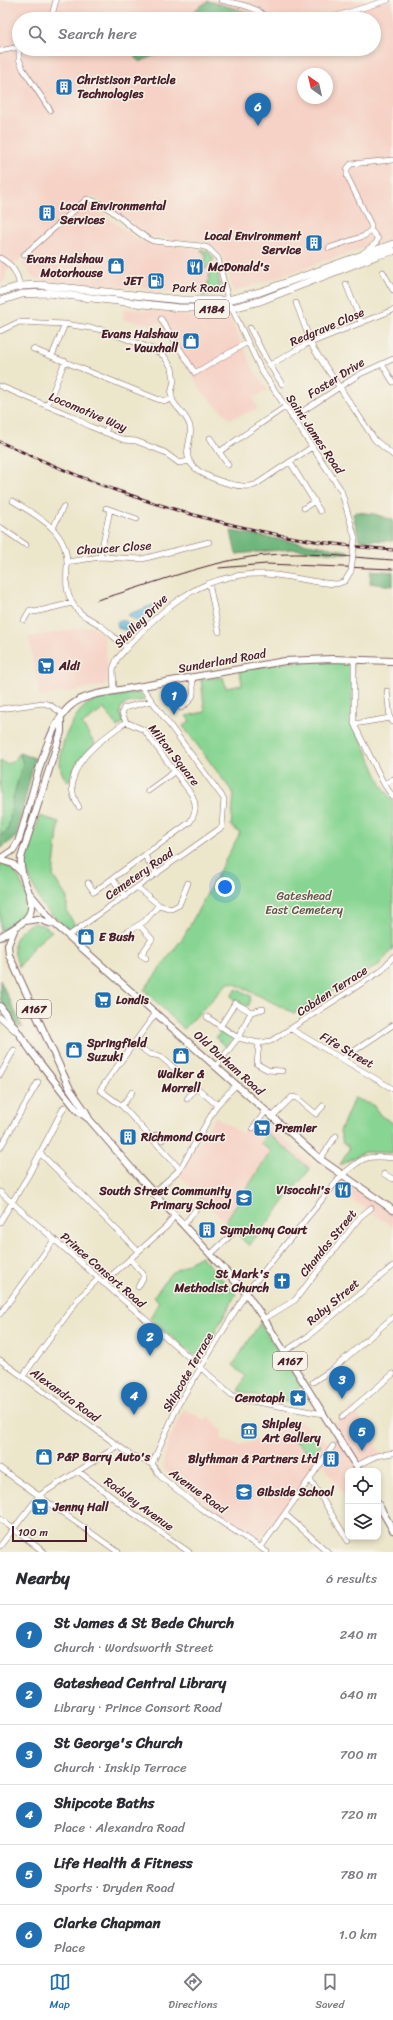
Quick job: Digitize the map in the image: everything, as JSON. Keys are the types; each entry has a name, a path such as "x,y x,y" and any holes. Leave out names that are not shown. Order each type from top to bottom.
{"highway":[{"name":"Park Road","path":"20,286 57,286 181,300 228,300 260,292 393,244"},
{"name":"Park Road","path":"22,294 48,292 179,308 232,308 260,301 378,255 393,251"},
{"name":"A184","path":"0,292 20,286"},
{"path":"275,286 278,294"},
{"name":"A184","path":"0,300 22,294"}],"main road":[{"name":"Sunderland Road","path":"0,859 13,850 18,842 52,731 70,706 81,699 114,691 285,661 393,661"},
{"path":"0,937 24,921 32,908 31,895 22,872 21,858 61,732 62,716"},
{"path":"0,859 13,864 22,872"},
{"name":"Old Durham Road","path":"31,895 56,925 272,1117 342,1175 393,1210"},
{"name":"Old Durham Road","path":"24,921 38,918 56,925"},
{"name":"A167","path":"15,928 8,945 9,955 70,1089 86,1112 89,1119"},
{"name":"A167","path":"0,1006 19,1035 75,1109 89,1119 154,1194 246,1293 264,1319 356,1468"},
{"path":"381,1509 393,1530"}],"street":[{"path":"53,12 56,0"},
{"path":"221,0 260,12"},
{"path":"349,12 388,0"},
{"path":"0,51 12,48"},
{"path":"19,56 23,69 50,110"},
{"path":"362,254 376,243 378,239 371,230 371,225 346,176 347,168 351,164 393,160"},
{"name":"Saint James Road","path":"24,255 87,199 96,201 112,211 146,238 153,241 201,246 208,248 214,253 220,262 228,300 261,370 341,490 355,538 351,571 348,578"},
{"path":"329,248 364,236 371,230"},
{"path":"0,258 12,266 18,276 22,294"},
{"path":"383,272 393,290"},
{"path":"346,284 361,322"},
{"path":"296,303 313,348 375,440 393,455"},
{"name":"Redgrave Close","path":"270,365 311,342 393,310"},
{"path":"161,319 196,373 248,342"},
{"path":"0,331 14,323 26,321 65,324 103,330 159,353 166,359 173,372 172,399 186,417 190,425 190,437 187,453 189,461 200,471 233,485 243,488 255,485 312,447"},
{"path":"52,356 65,324"},
{"path":"250,328 282,384"},
{"path":"33,349 158,399 172,399"},
{"name":"Foster Drive","path":"292,418 364,371 393,359"},
{"path":"47,406 65,362"},
{"path":"382,364 393,382"},
{"name":"Locomotive Way","path":"0,386 105,433 124,440 136,441 164,452 179,463 189,461"},
{"path":"219,452 285,407"},
{"path":"105,433 109,422"},
{"path":"210,438 228,465"},
{"path":"290,462 320,511"},
{"path":"13,501 53,528 63,507"},
{"path":"304,508 315,501"},
{"path":"100,557 108,509 136,519"},
{"path":"0,527 26,545"},
{"name":"Chaucer Close","path":"53,528 58,535 67,562 65,586 72,603 79,613 101,626 127,648"},
{"name":"Chaucer Close","path":"67,562 100,557 142,559 209,542"},
{"name":"Shelley Drive","path":"114,691 113,669 117,659 162,610 191,590 210,583 241,576 264,574 337,584 348,578"},
{"path":"210,583 218,632"},
{"path":"24,620 30,610 35,612 72,603"},
{"path":"354,660 354,724 384,784 393,797"},
{"path":"181,708 194,696 192,677"},
{"path":"79,807 71,792 74,774 79,764 98,743 126,722 122,713 124,708 151,701 141,686"},
{"path":"354,724 391,720 387,691"},
{"name":"Cemetery Road","path":"68,936 138,888 222,827 224,799 151,701"},
{"path":"0,709 43,703 50,705 62,716"},
{"name":"Milton Square","path":"88,883 94,892 190,822 196,811 196,806 192,795 144,730 126,722"},
{"path":"148,791 174,772"},
{"path":"384,784 393,779"},
{"path":"145,856 157,874"},
{"path":"113,879 125,897"},
{"path":"138,888 159,905 172,908 179,904 188,883"},
{"path":"124,934 145,921 159,905"},
{"path":"138,925 152,939 141,955 146,958"},
{"name":"Cobden Terrace","path":"259,1043 270,1041 291,1029 381,971 393,957"},
{"path":"220,1027 235,1003 251,1012 263,1009"},
{"path":"216,1066 238,1038 251,1012"},
{"path":"156,1014 100,1090 122,1106 180,1169"},
{"path":"0,1017 19,1035"},
{"path":"207,1017 238,1038 259,1043 258,1064 268,1070 282,1071"},
{"path":"342,1059 393,1025"},
{"name":"Fife Street","path":"291,1029 393,1089"},
{"path":"135,1042 149,1054 160,1056 174,1068"},
{"path":"0,1074 14,1050"},
{"path":"0,1148 38,1082"},
{"path":"154,1194 180,1169 217,1105 236,1085"},
{"path":"188,1099 196,1087 217,1105"},
{"path":"122,1106 132,1092"},
{"path":"272,1117 292,1097 298,1098 316,1114 323,1106"},
{"path":"0,1222 13,1203 64,1107"},
{"path":"253,1128 266,1111"},
{"path":"152,1139 156,1134 162,1140"},
{"path":"320,1158 336,1136"},
{"path":"40,1153 138,1251"},
{"name":"Shipcote Terrace","path":"152,1464 178,1405 246,1293 342,1175 360,1160 371,1156 393,1158"},
{"path":"384,1174 393,1179"},
{"name":"Prince Consort Road","path":"0,1192 232,1395 240,1399 322,1414"},
{"path":"184,1226 202,1201"},
{"name":"Chandos Street","path":"264,1319 295,1300 360,1217 371,1208"},
{"path":"103,1283 167,1226 174,1215"},
{"path":"211,1254 233,1232"},
{"path":"0,1314 54,1240"},
{"path":"130,1259 143,1274 143,1278 138,1287"},
{"name":"Raby Street","path":"284,1352 307,1337 393,1266"},
{"path":"22,1376 79,1298 98,1279"},
{"path":"313,1382 334,1368 393,1318"},
{"name":"Alexandra Road","path":"0,1360 118,1446"},
{"path":"342,1417 393,1374"},
{"path":"0,1546 40,1495 118,1446"},
{"name":"Avenue Road","path":"118,1446 142,1461 152,1464 161,1477 200,1508 267,1552"},
{"path":"261,1547 333,1446"},
{"path":"358,1468 376,1456 393,1453"},
{"path":"0,1468 40,1495 118,1552"},
{"name":"Rodsley Avenue","path":"78,1471 130,1511 189,1552"},
{"path":"310,1479 348,1542"},
{"path":"285,1514 328,1552"},
{"path":"0,1519 44,1552"}],"shaded area":[{"path":"0,0 393,0 393,238 233,292 222,255 206,241 151,237 92,196 86,202 139,241 186,247 207,252 213,258 219,292 199,294 40,280 34,278 22,264 76,210 6,272 6,280 0,284"},
{"path":"124,308 204,317 226,315 230,318 255,372 268,390 253,398 258,409 230,419 203,393 159,322 152,326 149,323 123,320"},
{"path":"92,626 104,636 108,671 107,682 103,686 39,697 29,637"},
{"name":"South Street Community Primary School","path":"215,1117 242,1133 247,1127 260,1138 268,1125 313,1165 249,1246 178,1174"},
{"path":"340,1180 393,1216 393,1227 335,1188"},
{"path":"354,1407 382,1455 356,1466 357,1468 345,1468 345,1497 322,1461 341,1435 335,1424"},
{"name":"Gibside School","path":"184,1409 205,1420 209,1416 222,1431 221,1439 240,1445 261,1440 296,1418 332,1446 261,1537 219,1513 164,1471 163,1465 166,1448 178,1419"}],"green space":[{"path":"208,1 248,12 192,12"},
{"path":"135,56 153,56 140,62 135,58"},
{"path":"201,249 209,252 214,259 205,270 206,254 202,252"},
{"path":"213,269 218,271 220,293 202,296 201,293 207,288 210,271"},
{"path":"357,512 374,514 393,520 393,541 359,540 353,514"},
{"path":"231,531 348,551 348,554 291,549 236,554"},
{"path":"371,570 393,572 393,586 370,583"},
{"name":"Gateshead East Cemetery","path":"353,661 352,718 381,784 393,802 393,948 379,965 294,1013 233,983 228,983 184,1029 144,990 184,936 240,833 231,826 234,794 183,726 190,721 186,716 205,712 201,680 223,677 226,688 242,685 240,670 286,662"},
{"path":"135,693 141,694 144,700 127,703 121,707 120,714 124,722 117,727 104,709 82,724 95,744 77,763 69,782 63,775 60,766 61,755 67,732 79,712 89,703 109,697"},
{"path":"19,753 23,763 13,798 12,814 8,830 0,836 0,761 7,764 16,759"},
{"path":"19,753 35,758 16,837 0,849 0,836 8,830 13,798 23,763"},
{"path":"40,816 59,822 53,876 67,898 67,912 75,925 68,930 42,905 25,868 24,861 34,828 36,829"},
{"path":"0,864 11,868 15,873 25,892 28,904 23,915 0,931"},
{"path":"32,923 42,925 52,931 34,946 19,967 14,942 16,937"},
{"path":"0,980 23,1028 17,1026 0,999"},
{"path":"236,989 251,996 249,1005 246,1006 234,1000 231,996"},
{"path":"223,1029 235,1037 226,1047 216,1038"},
{"path":"354,1098 373,1105 381,1116 393,1123 393,1153 365,1152 340,1165 349,1149 348,1146 343,1143 340,1131"},
{"path":"267,1133 310,1169 249,1246 225,1222 271,1151 260,1143"},
{"path":"201,1256 236,1294 203,1354 193,1355 150,1318 159,1302 154,1296 171,1273"},
{"path":"260,1323 300,1387 290,1403 238,1391 245,1376 233,1365"},
{"path":"301,1431 321,1445 313,1455 294,1441"}],"water":[{"path":"155,604 157,605 139,622 128,616 129,614"},
{"path":"123,620 135,626 131,632 118,628 117,622"}],"tram line":[{"path":"97,600 192,570 250,557 303,554 393,560"},
{"path":"219,568 266,564 393,569"}],"railway":[{"path":"0,442 100,485 183,512 287,536 357,547 393,550"}],"place":[{"name":"Christison Particle Technologies","path":"64,87"},
{"name":"Clarke Chapman","path":"258,126"},
{"name":"Local Environmental Services","path":"47,213"},
{"name":"Local Environment Service","path":"314,243"},
{"name":"Evans Halshaw Motorhouse","path":"116,266"},
{"name":"McDonald's","path":"195,267"},
{"name":"JET","path":"156,281"},
{"name":"Evans Halshaw - Vauxhall","path":"191,341"},
{"name":"Aldi","path":"46,666"},
{"name":"St James & St Bede Church","path":"174,715"},
{"name":"E Bush","path":"86,937"},
{"name":"Londis","path":"103,1000"},
{"name":"Springfield Suzuki","path":"74,1050"},
{"name":"Walker & Morrell","path":"181,1056"},
{"name":"Premier","path":"262,1128"},
{"name":"Richmond Court","path":"128,1137"},
{"name":"Visocchi's","path":"343,1190"},
{"name":"South Street Community Primary School","path":"244,1198"},
{"name":"Symphony Court","path":"207,1230"},
{"name":"St Mark's Methodist Church","path":"282,1281"},
{"name":"Gateshead Central Library","path":"150,1356"},
{"name":"Cenotaph","path":"298,1398"},
{"name":"St George's Church","path":"342,1399"},
{"name":"Shipcote Baths","path":"134,1415"},
{"name":"Shipley Art Gallery","path":"249,1431"},
{"name":"Life Health & Fitness","path":"362,1451"},
{"name":"P&P Barry Auto's","path":"44,1457"},
{"name":"Blythman & Partners Ltd","path":"331,1459"},
{"name":"Gibside School","path":"244,1492"},
{"name":"Jenny Hall","path":"40,1507"}]}
